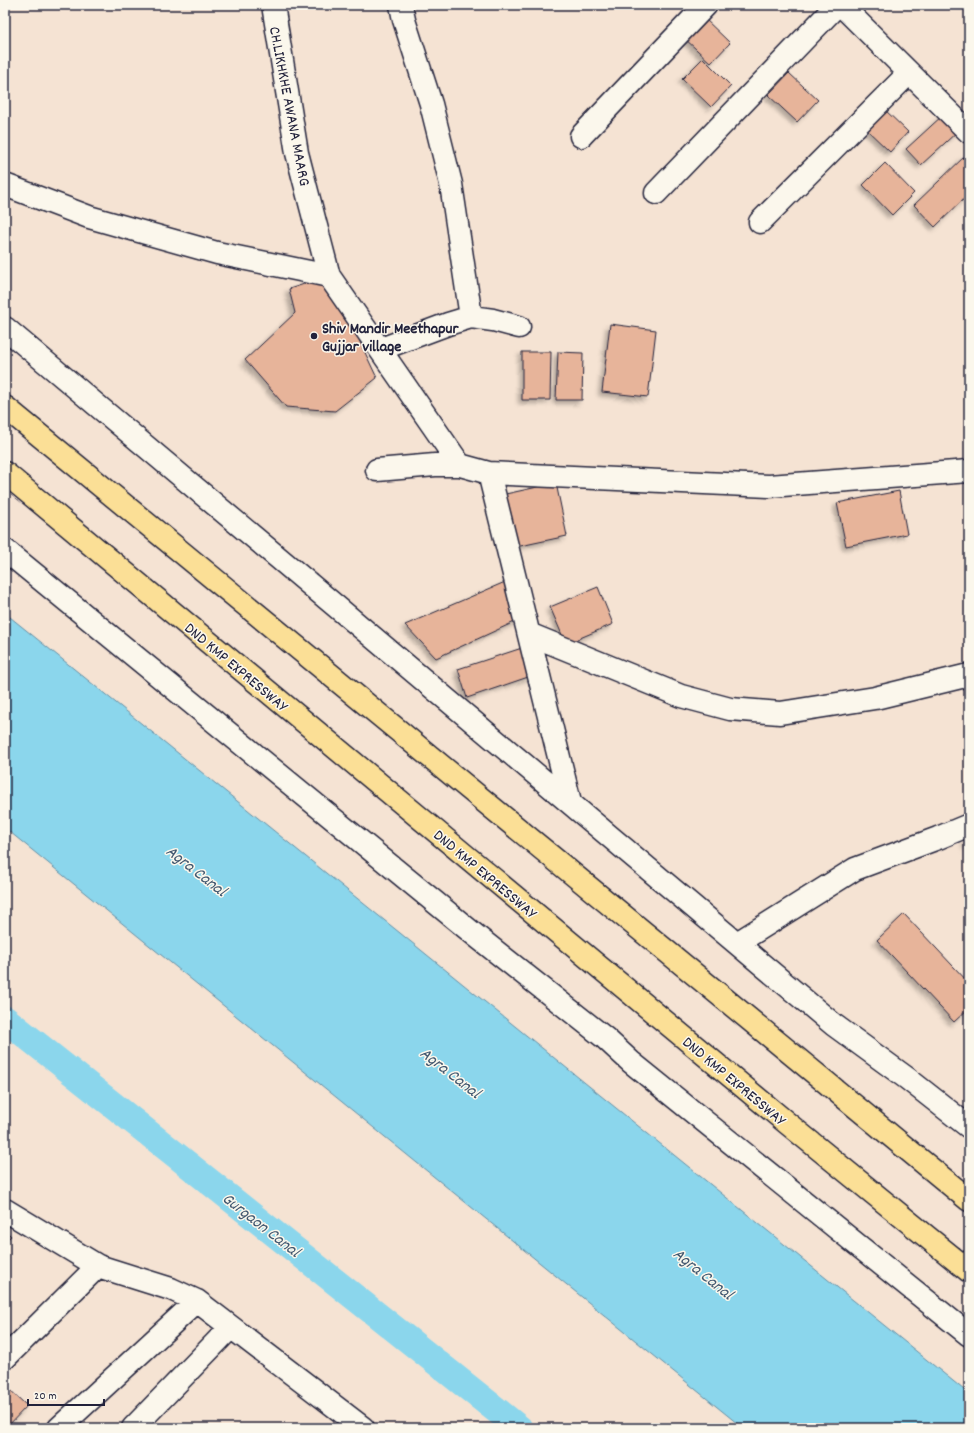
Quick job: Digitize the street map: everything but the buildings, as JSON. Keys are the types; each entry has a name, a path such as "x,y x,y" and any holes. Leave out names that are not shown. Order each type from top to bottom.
{"highway":[{"path":"5,407 820,1079 969,1200"},
{"name":"DND KMP EXPRESSWAY","path":"5,473 787,1123 969,1271"}],"street":[{"name":"CH.LIKHKHE AWANA MAARG","path":"273,5 297,153 329,276"},
{"path":"401,5 404,20 431,104 451,184 471,318"},
{"path":"581,136 706,5"},
{"path":"656,193 837,5"},
{"path":"841,5 969,132"},
{"path":"760,222 909,73"},
{"path":"5,185 89,217 202,249 329,276 460,465"},
{"path":"381,349 448,324 471,318 493,320 519,328"},
{"path":"5,328 834,1025 908,1078 969,1127"},
{"path":"377,470 435,465 460,465 489,473 769,486 969,471"},
{"path":"489,473 570,802"},
{"path":"5,550 469,930 605,1038 637,1067 969,1335"},
{"path":"529,634 681,696 730,709 780,712 875,698 969,675"},
{"path":"737,943 855,869 969,825"},
{"path":"5,1210 98,1266 172,1289 197,1301 363,1428"},
{"path":"5,1358 98,1266"},
{"path":"59,1428 197,1301"},
{"path":"132,1428 231,1327"}],"water":[{"name":"Agra Canal","path":"5,613 969,1394 969,1428 743,1428 5,828"}],"waterway":[{"name":"Gurgaon Canal","path":"5,1019 519,1428"}],"place":[{"name":"Shiv Mandir Meethapur Gujjar village","path":"314,336"}]}
